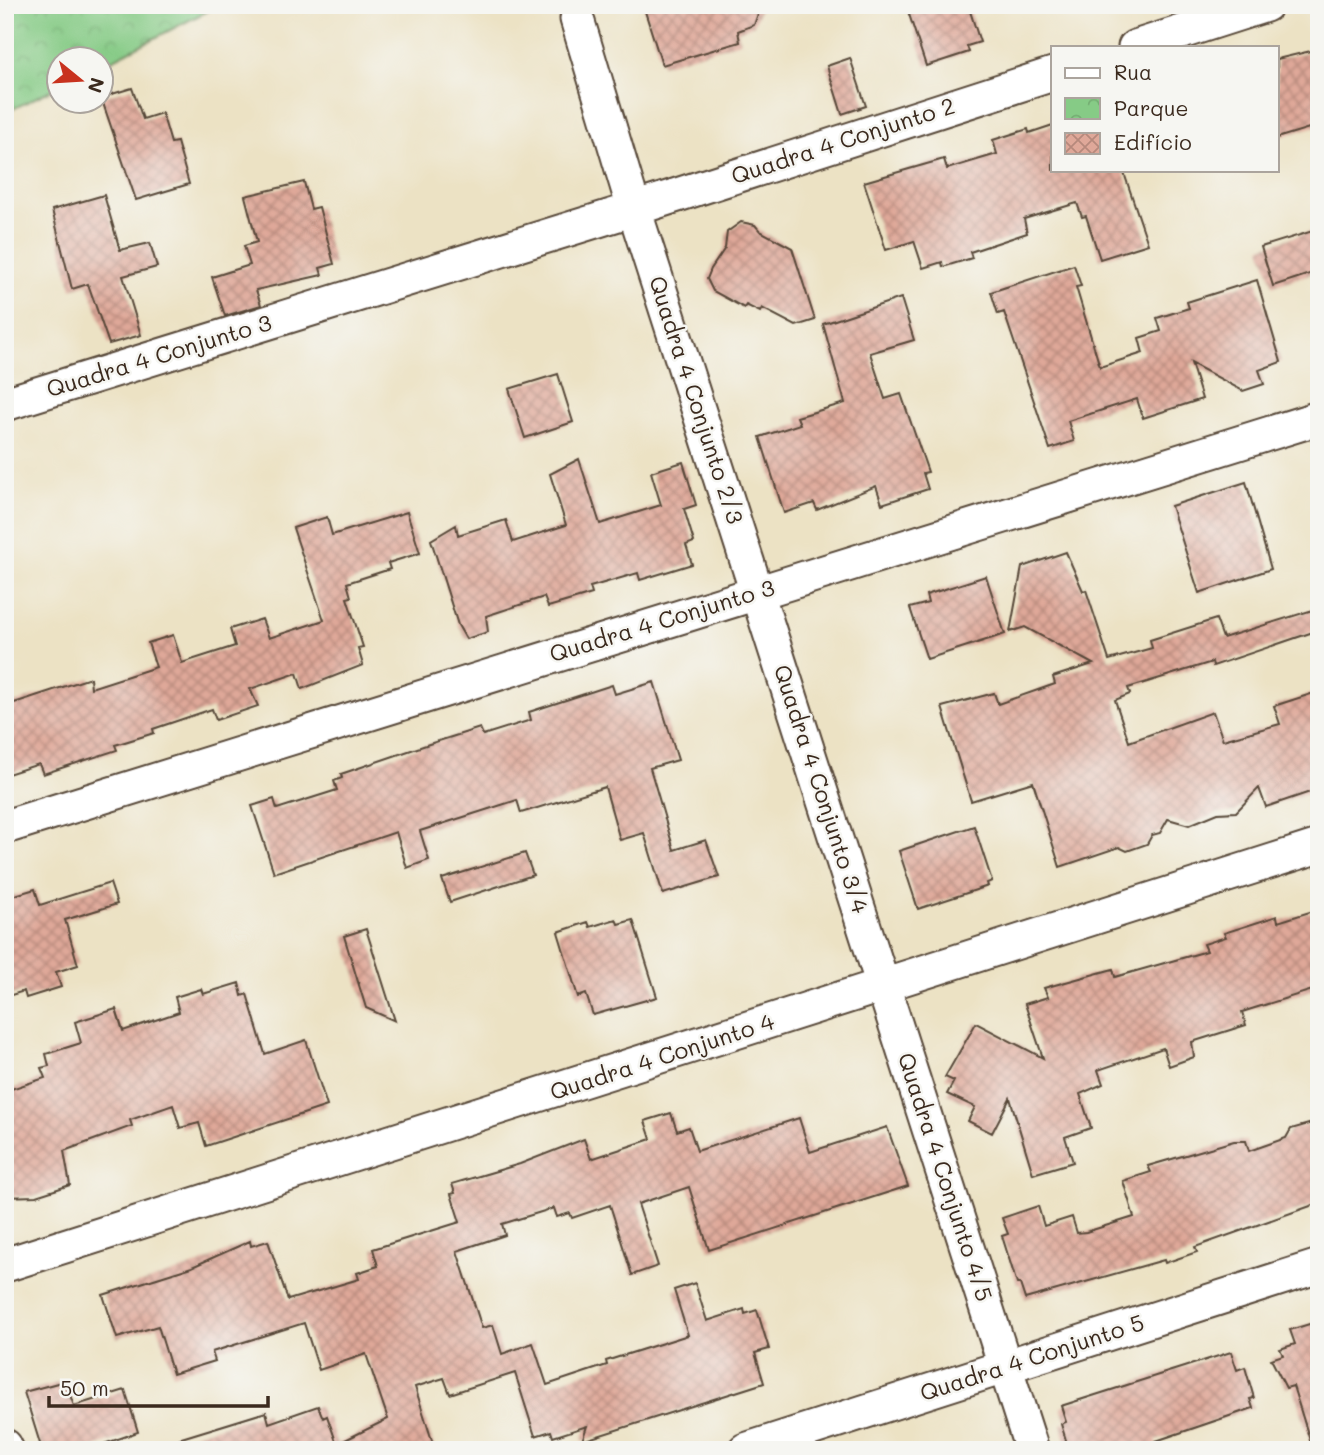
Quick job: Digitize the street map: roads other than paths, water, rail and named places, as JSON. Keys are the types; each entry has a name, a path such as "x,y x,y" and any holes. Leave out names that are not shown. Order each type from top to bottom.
{"street":[{"path":"1138,46 1266,5"},
{"name":"Quadra 4 Conjunto 2/3","path":"577,19 634,209 758,591"},
{"name":"Quadra 4 Conjunto 2","path":"634,209 1051,75"},
{"name":"Quadra 4 Conjunto 3","path":"5,404 634,209"},
{"name":"Quadra 4 Conjunto 3","path":"5,827 1319,418"},
{"name":"Quadra 4 Conjunto 3/4","path":"758,591 884,986"},
{"name":"Quadra 4 Conjunto 4","path":"5,1265 1319,846"},
{"name":"Quadra 4 Conjunto 4/5","path":"884,986 1032,1450"},
{"name":"Quadra 4 Conjunto 5","path":"745,1450 1319,1266"}]}
